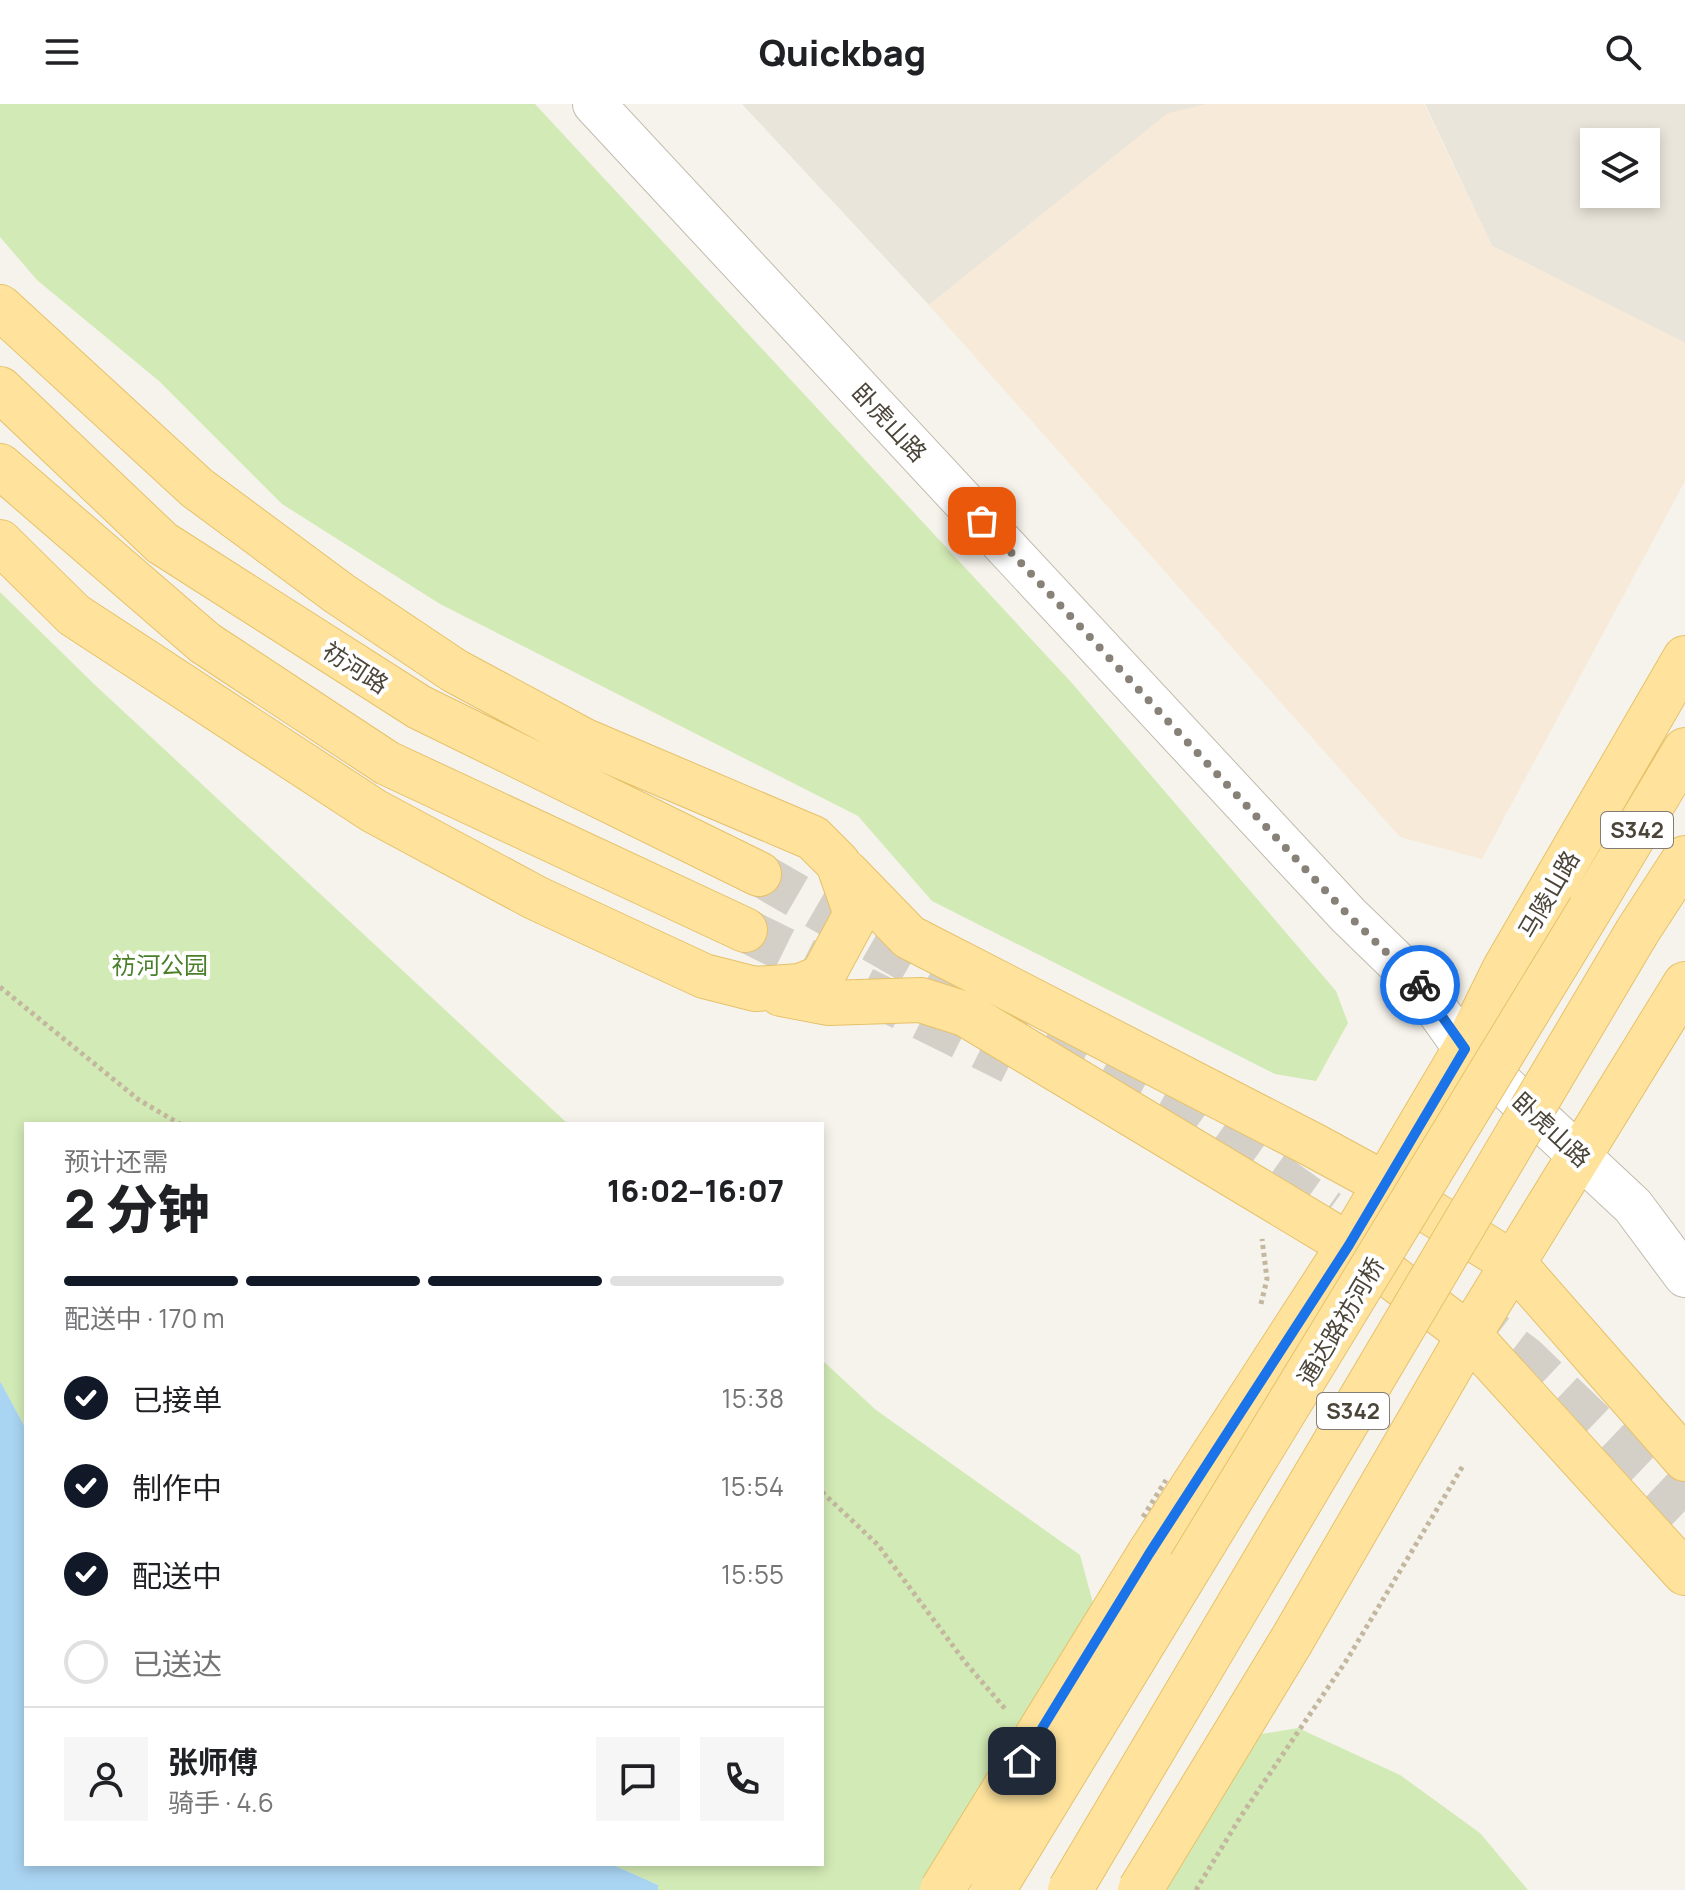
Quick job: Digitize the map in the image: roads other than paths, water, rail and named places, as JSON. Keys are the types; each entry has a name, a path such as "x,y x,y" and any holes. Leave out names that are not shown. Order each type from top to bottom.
{"main road":[{"path":"0,307 197,488 340,594 455,671 585,741 813,838 909,937 1034,998 1383,1183 1514,1264 1685,1459"},
{"name":"祊河路","path":"0,389 162,543 188,560 419,707 759,874"},
{"path":"0,466 205,643 387,763 745,930"},
{"path":"0,542 74,615 374,811 536,898 704,976 828,1003 921,1000 965,1014 1349,1245 1469,1335 1685,1573"},
{"name":"马陵山路","path":"942,1890 1149,1554 1349,1245 1474,1032 1505,968 1685,658"},
{"name":"通达路祊河桥","path":"993,1890 1685,750"},
{"name":"S342","path":"1070,1890 1637,932 1685,858"},
{"path":"755,989 800,986 822,977 856,914 838,863"},
{"path":"1140,1890 1292,1640 1469,1335 1685,984"}],"street":[{"name":"卧虎山路","path":"594,104 1348,915 1586,1142 1652,1191 1685,1233"},
{"name":"卧虎山路","path":"1586,1142 1685,1276"}],"water":[{"path":"0,1381 24,1425 24,1866 615,1866 658,1885 658,1890 0,1890"}],"tunnel":[{"path":"759,874 982,1003 1199,1120 1328,1212"},
{"path":"745,930 1011,1062"},
{"path":"1461,1309 1525,1358 1685,1511"}],"park label":[{"name":"祊河公园","path":"160,964"}]}
